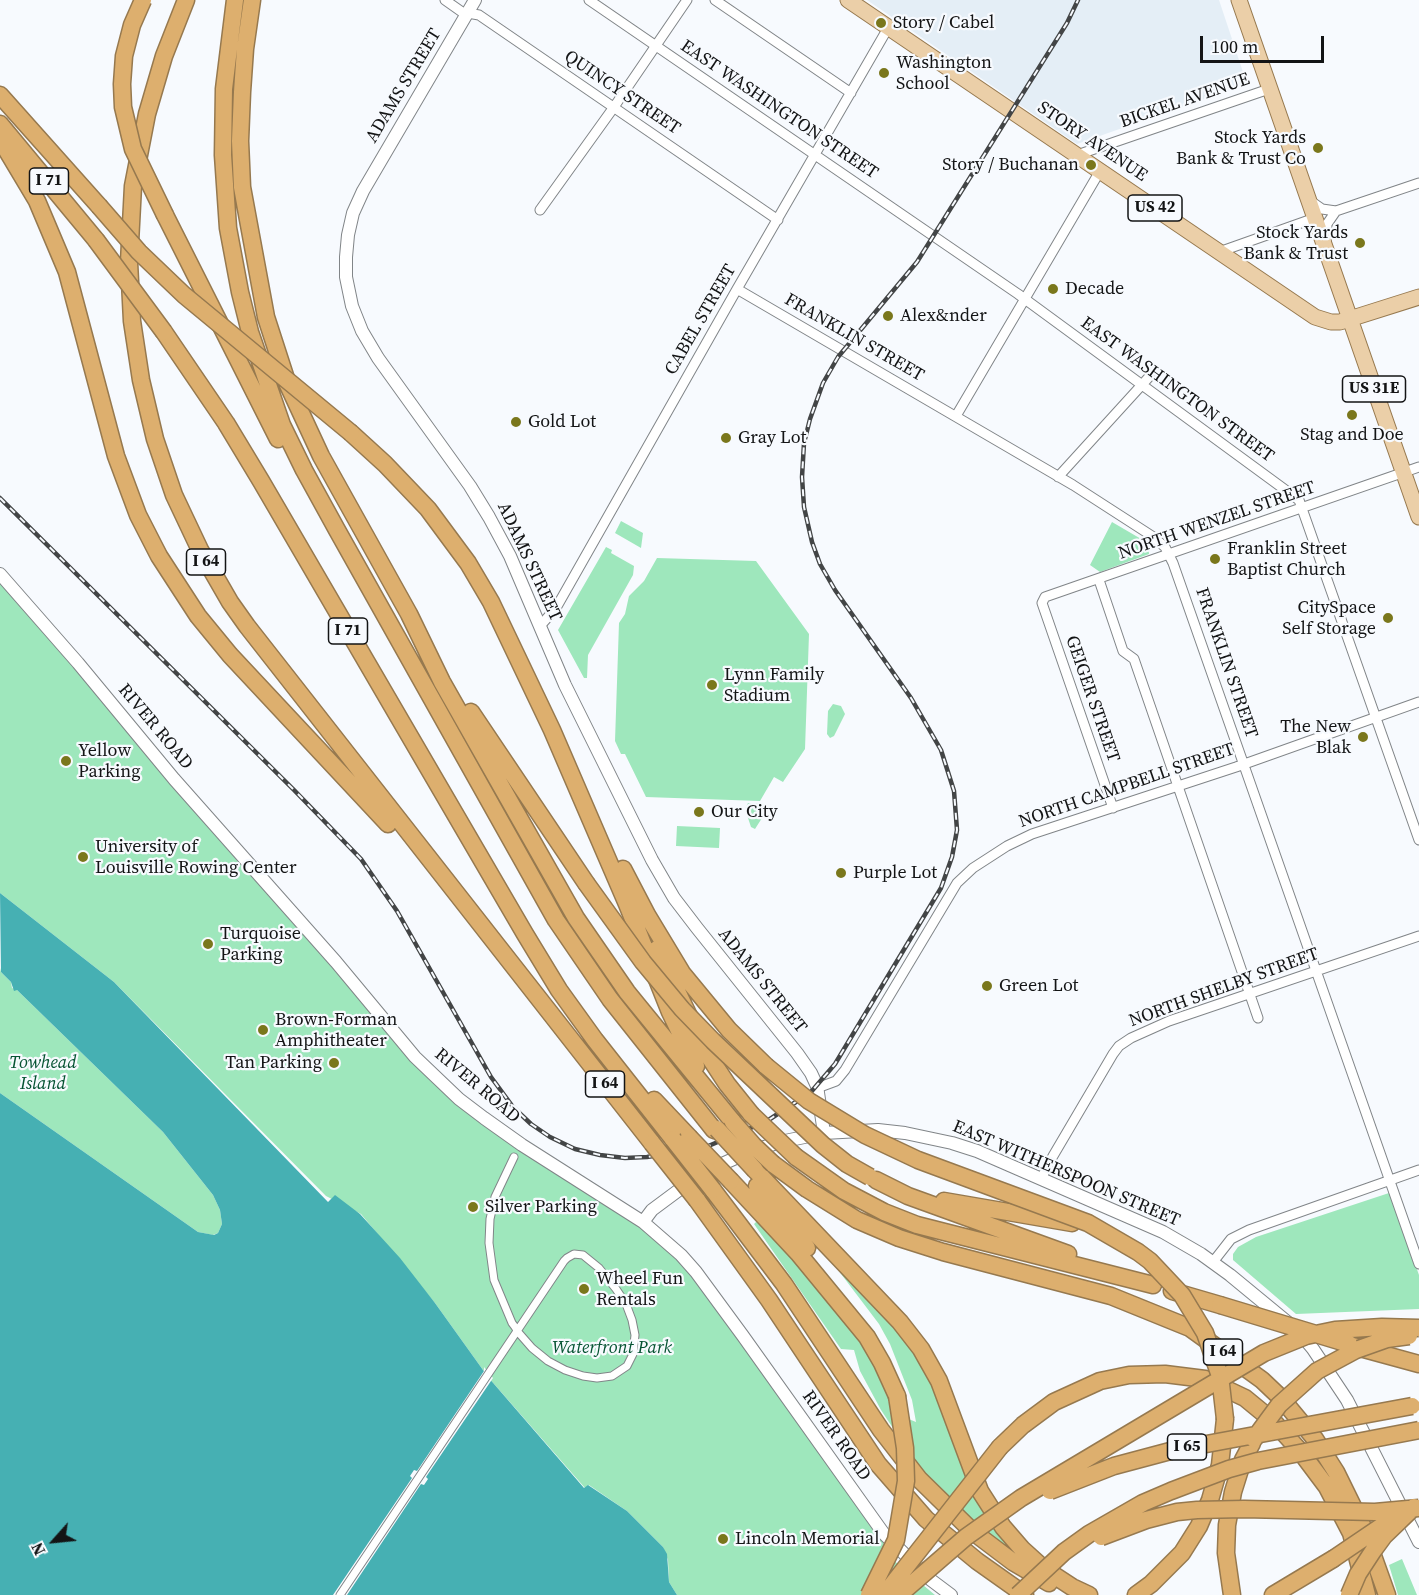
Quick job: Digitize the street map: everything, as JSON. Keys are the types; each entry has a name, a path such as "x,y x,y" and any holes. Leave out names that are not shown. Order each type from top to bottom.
{"highway":[{"path":"142,0 132,25 124,56 122,84 123,107 133,149 303,487 330,536 369,589"},
{"name":"I 64","path":"186,0 164,56 147,114 133,186 130,217 130,291 135,341 147,410 164,467 200,550 246,626 697,1200 770,1300 878,1464 926,1519 977,1562 1025,1595"},
{"path":"235,0 224,89 223,155 228,228 240,292 260,364 282,424 309,481 369,589 569,940 610,999 751,1171 868,1328 897,1396 905,1448 906,1481 896,1540 869,1595"},
{"name":"I 64","path":"252,0 245,50 240,141 242,187 266,317 285,378 321,456 409,614 442,682 576,918 627,992 754,1146 773,1164 807,1189 857,1220 899,1238 943,1252 1111,1296 1190,1328 1262,1380 1281,1398 1315,1439 1336,1472 1362,1525 1387,1595"},
{"path":"246,207 250,192 247,135 250,71 261,0"},
{"name":"I 71","path":"0,94 139,252 178,290 351,433 415,494 468,563 500,618 552,730"},
{"name":"I 71","path":"0,124 96,240 164,332 226,423 525,934 602,1039 660,1106 681,1138"},
{"path":"0,139 37,201 58,248 73,290 107,427 122,476 138,515 172,579 230,655 371,804 558,1025"},
{"path":"409,614 496,752 643,962 682,1009 823,1145 847,1164 908,1196 1153,1285"},
{"path":"552,730 647,915 682,973 729,1030 766,1066 809,1101 893,1149 945,1171 1088,1223 1113,1236 1138,1252 1161,1271 1190,1306 1205,1333 1216,1361 1223,1391 1225,1419 1220,1465 1210,1500 1199,1526 1182,1553 1151,1584 1136,1595"},
{"path":"552,730 627,904 670,1012 705,1089"},
{"path":"617,856 667,972 706,1052 727,1084 751,1114 796,1157 844,1191 908,1222 1153,1285 1419,1364"},
{"path":"681,1138 731,1181 798,1252 867,1337 897,1396"},
{"path":"681,1138 713,1190 784,1284 876,1422 919,1479 957,1517 988,1543 1033,1575 1071,1595"},
{"path":"751,1171 900,1322 921,1349 939,1381 980,1491 1003,1527 1034,1560 1072,1587 1089,1595"},
{"path":"873,1179 930,1198 1077,1224 1113,1236"},
{"path":"975,1531 1038,1487 1247,1362 1283,1344 1335,1330 1372,1327 1419,1328"},
{"path":"1231,1587 1226,1553 1230,1508 1243,1460 1261,1427 1279,1406 1317,1371 1343,1356 1372,1344 1419,1335"},
{"path":"884,1595 1000,1446 1023,1425 1054,1402 1100,1381 1129,1375 1165,1374 1205,1379 1245,1398 1273,1421 1300,1451 1327,1487 1351,1533 1367,1595"},
{"name":"I 65","path":"899,1595 975,1531 1057,1487 1085,1476 1144,1457 1233,1438 1416,1406"},
{"name":"I 65","path":"1018,1595 1064,1552 1116,1518 1143,1503 1200,1479 1268,1459 1419,1430"},
{"path":"1041,1573 1110,1533 1132,1524 1177,1512 1218,1509 1375,1512 1418,1505"},
{"path":"1282,1595 1385,1523 1418,1505"},
{"path":"1349,1595 1358,1574 1384,1536 1418,1505"},
{"path":"1273,1595 1328,1563"}],"main road":[{"name":"STORY AVENUE","path":"848,0 1315,317 1331,322 1349,319 1419,297"},
{"path":"1239,0 1349,319"},
{"name":"US 31E","path":"1349,319 1419,517"}],"street":[{"name":"QUINCY STREET","path":"444,0 462,12 479,15 778,220"},
{"name":"ADAMS STREET","path":"475,0 363,191 353,213 348,235 346,277 352,306 367,340 480,501 504,544 566,686 640,838 674,898 811,1073 817,1088 824,1132"},
{"name":"EAST WASHINGTON STREET","path":"589,0 1146,381 1299,500 1419,840"},
{"path":"540,210 687,0"},
{"path":"715,0 851,93"},
{"name":"CABEL STREET","path":"540,626 556,608 888,28"},
{"name":"BICKEL AVENUE","path":"1077,155 1269,89"},
{"path":"956,416 1100,171"},
{"path":"1308,199 1322,209 1336,211 1419,183"},
{"path":"1325,248 1327,224 1336,211"},
{"path":"1219,252 1315,218"},
{"name":"FRANKLIN STREET","path":"737,289 1058,477 1152,536 1165,547 1244,764 1419,1264"},
{"path":"1058,477 1146,381"},
{"name":"NORTH WENZEL STREET","path":"1043,600 1045,597 1303,509 1401,466 1419,467"},
{"name":"RIVER ROAD","path":"0,574 78,663 174,779 336,962 415,1057 459,1098 510,1137 643,1222 666,1240 696,1272 884,1534 931,1580 951,1595"},
{"path":"1099,580 1123,651 1134,659 1258,1018"},
{"name":"GEIGER STREET","path":"1043,600 1042,603 1113,808"},
{"name":"NORTH CAMPBELL STREET","path":"817,1088 836,1081 845,1070 951,893 973,868 1021,839 1419,702"},
{"name":"NORTH SHELBY STREET","path":"1041,1179 1119,1046 1148,1029 1419,936"},
{"name":"EAST WITHERSPOON STREET","path":"643,1222 652,1210 684,1185 714,1168 749,1152 824,1132 878,1130 926,1136 976,1151 1163,1232 1213,1262 1298,1331 1313,1349 1347,1400 1419,1542"},
{"path":"340,1595 516,1332 523,1323 564,1261 574,1254 583,1254 599,1268 626,1304 635,1335 634,1348 627,1366 618,1374 602,1378 583,1376 565,1370 548,1361 532,1348 518,1332 515,1328 512,1323 494,1280 489,1243 490,1219 495,1197 514,1157"},
{"path":"1213,1262 1231,1239 1249,1230 1419,1170"}],"shaded area":[{"path":"867,0 1219,0 1247,84 1077,144"}],"green space":[{"path":"621,521 643,533 641,548 615,533"},
{"path":"1112,522 1148,543 1149,554 1100,572 1090,565"},
{"path":"606,547 612,550 611,553 634,566 633,575 588,655 587,678 584,678 558,630"},
{"name":"Lynn Family Stadium","path":"657,558 756,561 809,634 805,749 783,782 774,777 760,801 646,797 625,754 621,754 615,741 619,623 625,614 629,596 644,581"},
{"name":"Waterfront Park","path":"0,573 440,1081 643,1222 696,1272 866,1510 892,1559 935,1595 677,1595 669,1582 668,1560 663,1547 627,1511 589,1485 585,1488 488,1377 435,1303 361,1214 326,1196 114,982 0,893"},
{"path":"833,704 841,706 845,714 834,736 830,738 827,734 828,711"},
{"path":"748,803 764,804 769,807 755,829 751,827 745,809"},
{"path":"677,826 720,828 719,848 676,846"},
{"name":"Towhead Island","path":"0,968 11,982 12,988 17,990 163,1132 213,1195 220,1210 222,1224 218,1233 213,1235 198,1232 0,1093"},
{"path":"1389,1193 1419,1275 1419,1309 1296,1314 1233,1260 1233,1254 1238,1247 1256,1237"},
{"path":"757,1221 858,1330 886,1388 891,1412 916,1422 912,1400 890,1344 879,1324 832,1262 900,1332 926,1371 1011,1549 987,1534 922,1472 881,1410 860,1371 854,1350 841,1349 754,1224"},
{"path":"1402,1559 1417,1595 1398,1595 1389,1565"}],"water":[{"path":"0,893 114,982 328,1202 335,1195 360,1214 400,1258 488,1377 584,1488 588,1485 627,1511 663,1547 667,1554 669,1582 677,1595 0,1595 0,1093 198,1232 214,1235 218,1233 222,1224 220,1210 213,1195 163,1132 17,990 14,991 11,982 1,972"}],"pier":[{"path":"484,1367 493,1378 426,1477 428,1479 424,1485 421,1484 347,1595 333,1595 412,1478 410,1476 414,1470 417,1471 484,1371"}],"railway":[{"path":"0,498 361,859 397,911 491,1077 513,1107 531,1124 550,1137 575,1149 625,1158 647,1157 706,1147 767,1121 811,1092 835,1064 941,888 952,857 957,830 954,791 941,750 911,698 835,590 820,564 812,542 804,507 802,477 804,443 810,419 823,383 838,357 917,262 1067,23 1078,0"}],"place":[{"name":"Story / Cabel","path":"881,23"},
{"name":"Washington School","path":"884,73"},
{"name":"Stock Yards Bank & Trust Co","path":"1318,148"},
{"name":"Story / Buchanan","path":"1091,165"},
{"name":"Stock Yards Bank & Trust","path":"1360,243"},
{"name":"Decade","path":"1053,289"},
{"name":"Alex&nder","path":"888,316"},
{"name":"Stag and Doe","path":"1352,415"},
{"name":"Gold Lot","path":"516,422"},
{"name":"Gray Lot","path":"726,438"},
{"name":"Franklin Street Baptist Church","path":"1215,559"},
{"name":"CitySpace Self Storage","path":"1388,618"},
{"name":"Lynn Family Stadium","path":"712,685"},
{"name":"The New Blak","path":"1363,737"},
{"name":"Yellow Parking","path":"66,761"},
{"name":"Our City","path":"699,812"},
{"name":"University of Louisville Rowing Center","path":"83,857"},
{"name":"Purple Lot","path":"841,873"},
{"name":"Turquoise Parking","path":"208,944"},
{"name":"Green Lot","path":"987,986"},
{"name":"Brown-Forman Amphitheater","path":"263,1030"},
{"name":"Tan Parking","path":"334,1063"},
{"name":"Silver Parking","path":"473,1207"},
{"name":"Wheel Fun Rentals","path":"584,1289"},
{"name":"Lincoln Memorial","path":"723,1539"}]}
